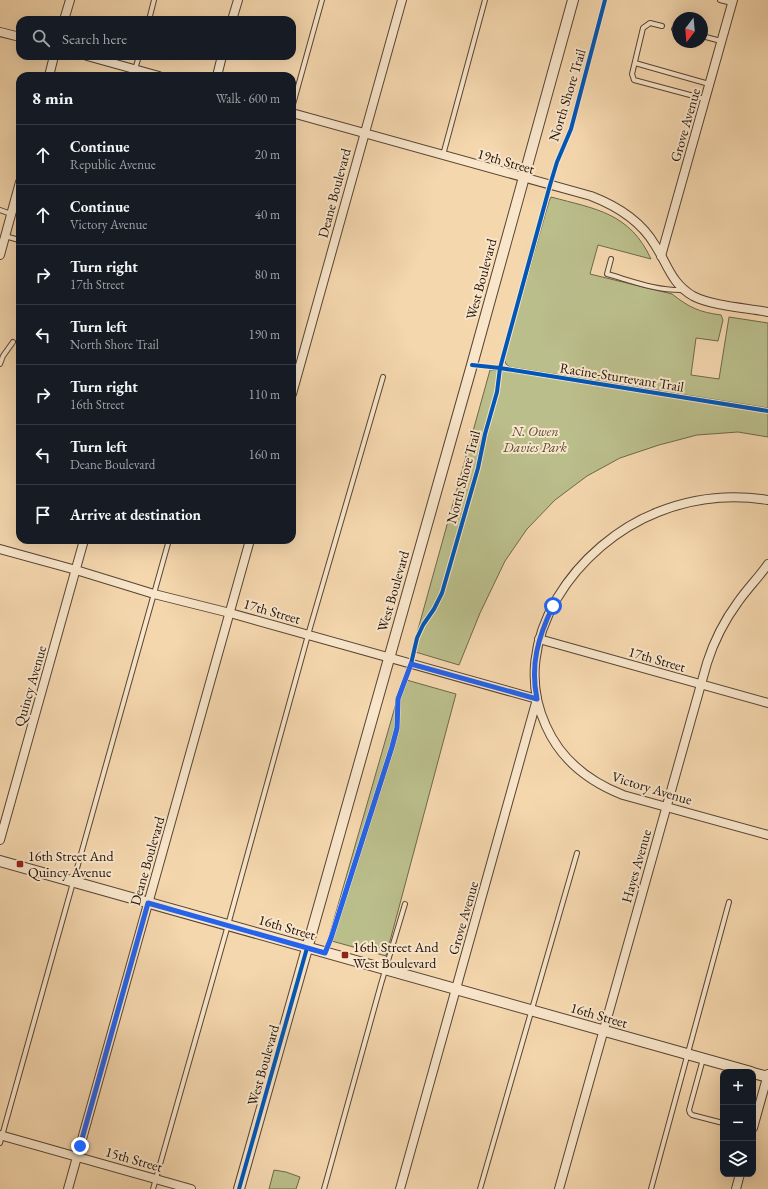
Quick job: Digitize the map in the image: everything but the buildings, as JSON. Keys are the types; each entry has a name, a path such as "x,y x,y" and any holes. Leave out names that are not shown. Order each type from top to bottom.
{"street":[{"path":"65,16 70,0"},
{"path":"233,16 238,0"},
{"name":"Deane Boulevard","path":"296,380 402,0"},
{"name":"West Boulevard","path":"239,1189 472,365 573,0"},
{"name":"Grove Avenue","path":"661,256 733,2"},
{"path":"0,32 16,36"},
{"path":"50,72 53,60"},
{"path":"98,60 131,72"},
{"path":"218,72 221,60"},
{"name":"19th Street","path":"296,114 591,196 614,206 638,223 650,237 669,273 684,290 704,300 768,312"},
{"path":"0,255 11,214 16,204"},
{"name":"Victory Avenue","path":"768,500 744,497 726,497 691,502 657,512 625,528 596,550 572,576 562,591 545,622 539,639 534,672 537,699 543,721 554,741 567,759 584,774 613,791 768,835"},
{"name":"Quincy Avenue","path":"0,840 83,544"},
{"name":"Deane Boulevard","path":"68,1189 249,544"},
{"name":"17th Street","path":"0,548 154,594 230,613 537,699"},
{"name":"Hayes Avenue","path":"559,1189 706,663 719,632 738,602 768,564"},
{"name":"17th Street","path":"539,639 768,703"},
{"name":"Grove Avenue","path":"400,1189 537,699"},
{"name":"16th Street","path":"0,861 741,1069"},
{"name":"16th Street","path":"756,1073 768,1076"},
{"path":"756,1118 768,1076"},
{"name":"15th Street","path":"1,1138 77,1157 191,1189"},
{"path":"736,1189 739,1177"}],"lane":[{"path":"150,16 154,0"},
{"path":"296,94 322,0"},
{"path":"442,155 485,0"},
{"path":"720,0 733,2"},
{"path":"662,26 650,23 644,28 632,74 634,80 705,99"},
{"path":"708,38 722,42"},
{"path":"134,72 138,60"},
{"path":"635,63 710,84"},
{"path":"0,210 11,214"},
{"path":"5,236 16,239"},
{"path":"611,260 607,274 658,288 684,290"},
{"path":"0,364 3,356 13,342"},
{"path":"153,1189 308,635 383,377"},
{"path":"1,1138 168,544"},
{"path":"480,1189 577,853"},
{"path":"651,1189 729,902"},
{"path":"324,1189 405,904"},
{"path":"703,1059 689,1110 692,1115 720,1122"}],"green space":[{"path":"551,197 583,205 610,215 622,222 643,244 651,259 598,245 590,274 672,294 695,309 721,315 723,320 718,341 696,338 691,375 719,379 729,317 768,323 768,408 510,367 506,364 504,359"},
{"name":"N. Owen Davies Park","path":"490,370 505,371 768,413 768,437 738,432 697,435 659,445 620,458 587,476 555,500 527,529 505,561 480,613 459,665 412,651"},
{"path":"403,679 456,694 386,956 328,940"},
{"path":"274,1170 300,1177 296,1189 269,1189"}],"cycle path":[{"name":"North Shore Trail","path":"239,1189 307,948 325,953 331,938 392,747 397,728 398,699 411,664 417,638 442,593 478,468 485,434 497,392 500,368 550,185 557,162 571,129 605,0"},
{"name":"Racine-Sturtevant Trail","path":"472,365 500,368 768,411"}],"place":[{"name":"16th Street And Quincy Avenue","path":"20,864"},
{"name":"16th Street And West Boulevard","path":"345,955"}],"route":[{"path":"80,1146 148,903 325,953 392,747 397,728 398,699 411,664 537,699 534,683 535,661 539,639 553,606"}]}
